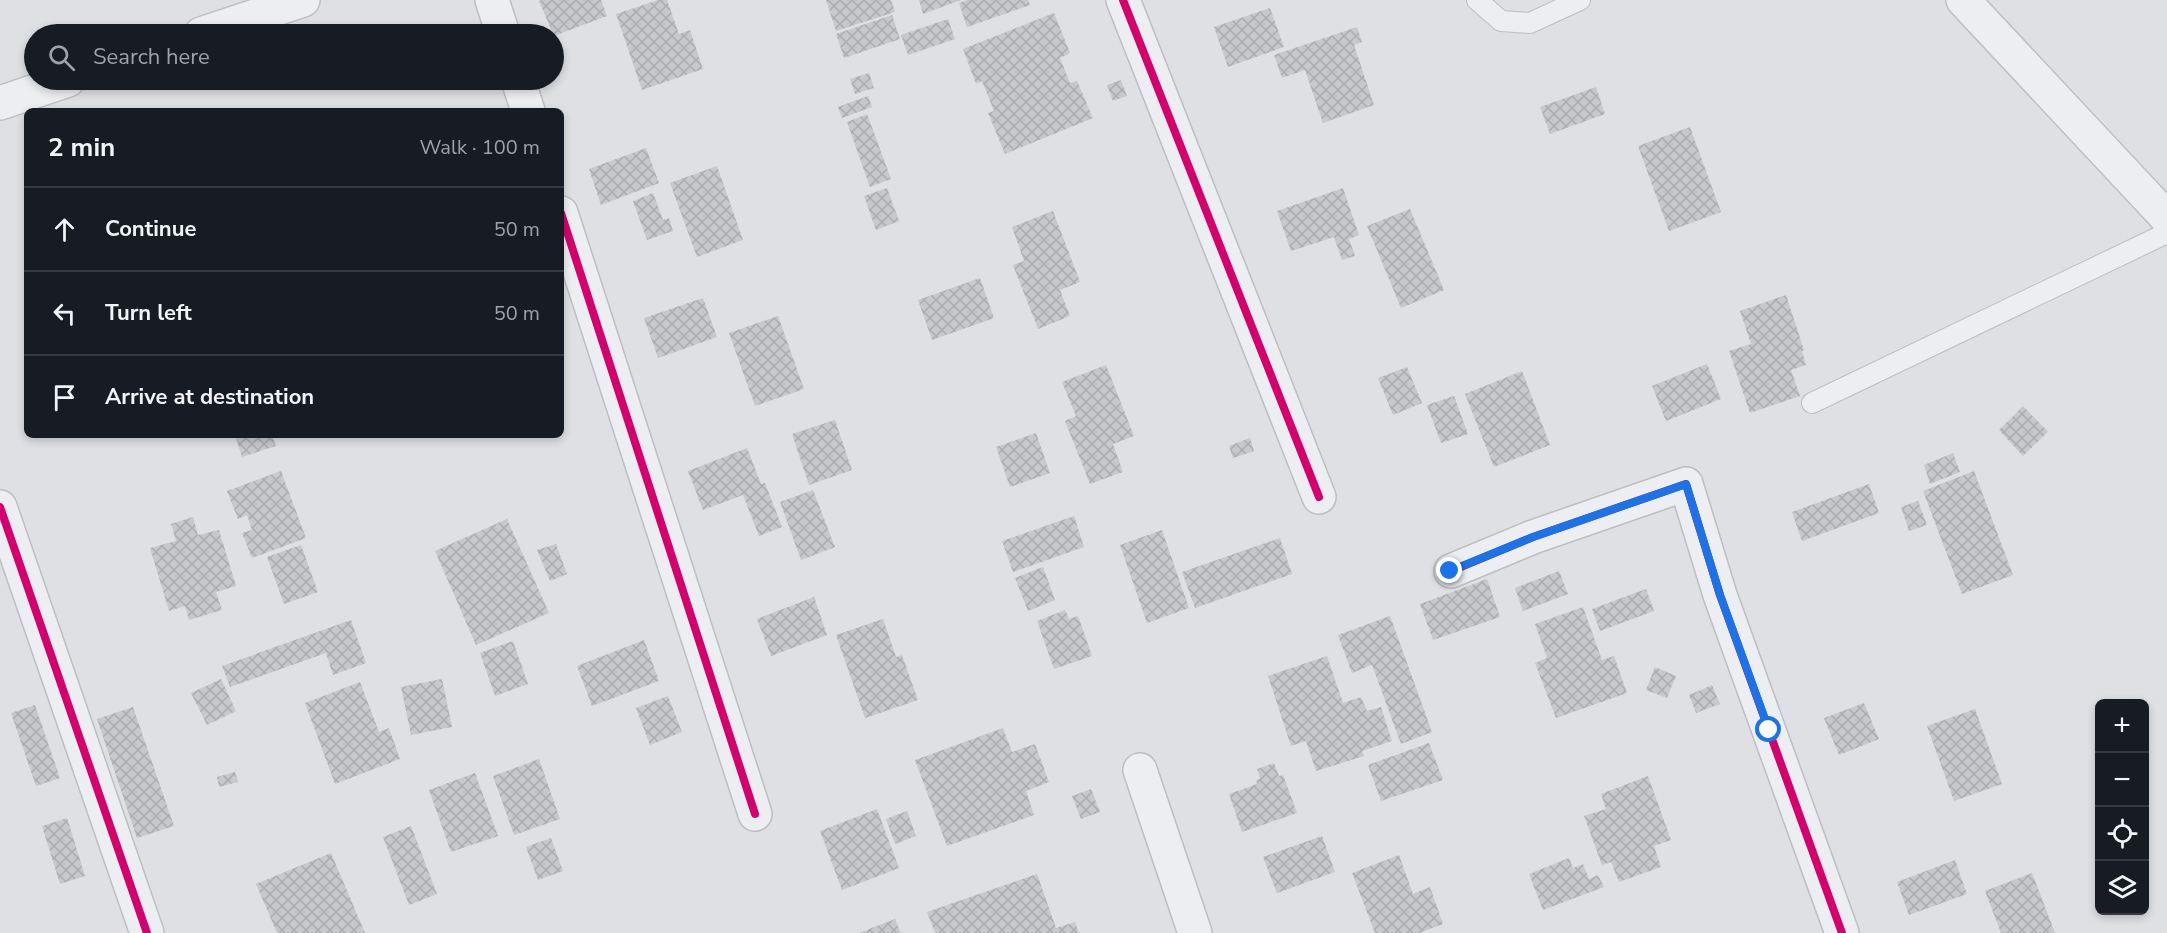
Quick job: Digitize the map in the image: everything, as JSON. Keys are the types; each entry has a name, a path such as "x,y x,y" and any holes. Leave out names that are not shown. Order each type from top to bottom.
{"street":[{"path":"231,24 303,0"},
{"path":"492,0 500,24"},
{"path":"1123,0 1318,496"},
{"path":"1963,0 2167,218"},
{"path":"0,102 37,90"},
{"path":"521,90 527,108"},
{"path":"564,222 754,814"},
{"path":"1450,571 1533,537 1686,484 1720,595 1842,933"},
{"path":"0,507 147,933"},
{"path":"1140,770 1195,933"}],"lane":[{"path":"1478,0 1501,21 1530,23 1580,0"},
{"path":"1812,403 2167,232"}],"building":[{"path":"601,0 607,16 564,32 564,24 549,24 539,1"},
{"path":"658,0 667,0 679,34 690,30 703,69 642,90 616,14"},
{"path":"826,0 891,0 895,12 836,31"},
{"path":"919,0 961,0 923,14"},
{"path":"967,0 1028,0 1030,5 967,27 959,3"},
{"path":"1270,8 1284,47 1228,67 1214,27"},
{"path":"1054,13 1070,53 1060,58 1070,83 1077,81 1093,118 1005,154 988,113 994,111 982,81 976,84 963,49"},
{"path":"892,15 900,39 844,58 836,34"},
{"path":"948,19 955,39 908,55 901,35"},
{"path":"1357,27 1362,42 1354,45 1374,105 1323,123 1305,70 1282,78 1274,55"},
{"path":"869,73 874,88 855,94 850,79"},
{"path":"1121,80 1127,96 1113,101 1107,85"},
{"path":"1596,87 1605,114 1550,134 1540,107"},
{"path":"868,96 872,107 842,118 838,107"},
{"path":"867,114 891,179 870,187 847,122"},
{"path":"1690,127 1721,212 1669,231 1638,146"},
{"path":"646,148 659,183 601,205 589,169"},
{"path":"717,166 743,240 697,257 670,183"},
{"path":"887,188 899,221 876,230 864,196"},
{"path":"1343,188 1359,235 1349,239 1355,256 1342,260 1334,237 1291,251 1277,211"},
{"path":"653,193 663,220 669,218 673,231 647,240 633,201"},
{"path":"1410,209 1444,290 1401,308 1367,226"},
{"path":"1053,211 1080,282 1060,290 1070,316 1038,329 1013,265 1024,261 1012,227"},
{"path":"980,278 994,318 932,340 918,300"},
{"path":"1786,295 1804,350 1802,351 1806,365 1791,370 1800,396 1750,413 1729,351 1751,344 1740,311"},
{"path":"703,298 717,337 658,358 644,318"},
{"path":"778,316 804,389 755,406 729,333"},
{"path":"1707,364 1721,399 1666,421 1652,386"},
{"path":"1106,365 1134,436 1113,444 1123,472 1090,484 1065,421 1076,416 1062,382"},
{"path":"1407,367 1422,403 1393,415 1378,378"},
{"path":"1522,371 1550,445 1494,467 1465,394"},
{"path":"1454,396 1468,434 1441,443 1427,405"},
{"path":"2023,406 2048,432 2023,456 1999,430"},
{"path":"835,420 852,470 809,485 792,434"},
{"path":"1036,433 1050,473 1010,487 996,447"},
{"path":"236,438 273,438 276,446 242,457"},
{"path":"1250,438 1254,451 1233,458 1229,446"},
{"path":"747,448 761,484 765,483 782,527 759,536 743,495 703,510 688,471"},
{"path":"1953,453 1960,472 1930,484 1924,465"},
{"path":"281,471 306,538 252,558 242,533 252,530 247,515 238,519 227,491"},
{"path":"1974,471 2013,575 1962,594 1923,491"},
{"path":"1869,484 1879,513 1802,541 1792,512"},
{"path":"813,490 835,547 801,560 780,502"},
{"path":"1918,501 1927,525 1909,531 1901,507"},
{"path":"1074,516 1084,547 1013,572 1002,541"},
{"path":"193,517 198,535 219,530 236,586 216,592 222,610 189,620 185,606 169,611 150,548 176,541 171,524"},
{"path":"507,519 549,613 476,645 435,551"},
{"path":"1162,530 1189,608 1147,623 1120,545"},
{"path":"1280,538 1292,574 1195,608 1182,572"},
{"path":"556,544 567,574 550,581 537,550"},
{"path":"301,545 318,592 284,604 267,557"},
{"path":"1043,567 1055,600 1028,611 1015,578"},
{"path":"1559,571 1568,594 1523,611 1515,588"},
{"path":"1487,579 1500,617 1433,640 1420,604"},
{"path":"1646,589 1654,611 1600,631 1592,609"},
{"path":"814,597 827,635 771,656 757,619"},
{"path":"1583,607 1602,660 1614,656 1627,693 1556,718 1535,663 1547,658 1535,624"},
{"path":"1065,610 1069,619 1078,616 1092,656 1054,669 1037,621"},
{"path":"1390,616 1432,732 1401,744 1372,665 1352,673 1338,635"},
{"path":"883,619 896,657 902,655 918,700 865,718 836,635"},
{"path":"351,620 366,663 333,675 326,653 230,687 222,666"},
{"path":"644,640 659,681 592,706 577,666"},
{"path":"513,641 528,684 495,696 480,653"},
{"path":"1327,656 1343,703 1361,697 1367,711 1381,707 1392,741 1362,751 1364,756 1316,771 1306,741 1291,746 1268,676"},
{"path":"1655,667 1676,676 1667,698 1646,690"},
{"path":"221,679 236,711 207,725 191,693"},
{"path":"442,679 452,727 411,735 401,687"},
{"path":"360,682 379,732 389,728 400,759 335,784 305,703"},
{"path":"1712,685 1720,704 1696,713 1689,695"},
{"path":"668,696 682,732 650,745 636,708"},
{"path":"1864,703 1879,739 1839,755 1824,718"},
{"path":"35,705 60,778 36,786 11,713"},
{"path":"133,707 174,826 137,838 97,719"},
{"path":"1975,709 2002,784 1954,801 1927,726"},
{"path":"1003,728 1012,752 1035,744 1049,782 1026,791 1034,815 947,846 915,760"},
{"path":"1429,743 1443,780 1381,801 1368,765"},
{"path":"539,759 560,819 514,835 493,776"},
{"path":"1274,763 1279,776 1283,775 1297,813 1242,832 1229,794 1257,784 1256,780 1260,779 1257,769"},
{"path":"235,772 238,782 219,787 217,777"},
{"path":"475,773 498,836 451,852 429,790"},
{"path":"1648,776 1671,840 1654,846 1661,867 1619,882 1611,862 1602,865 1584,816 1606,809 1601,794"},
{"path":"1091,789 1100,812 1081,819 1072,796"},
{"path":"877,809 899,868 842,890 820,831"},
{"path":"907,811 916,836 895,844 886,819"},
{"path":"67,818 85,876 60,884 42,826"},
{"path":"411,826 437,894 409,905 383,837"},
{"path":"1322,836 1335,872 1277,893 1263,857"},
{"path":"551,838 563,871 538,880 526,847"},
{"path":"331,853 365,933 277,933 256,884"},
{"path":"1399,855 1413,894 1430,887 1443,924 1419,933 1375,933 1352,873"},
{"path":"1569,858 1573,868 1583,864 1589,879 1598,875 1604,887 1543,910 1529,874"},
{"path":"1955,860 1967,894 1909,915 1897,882"},
{"path":"2032,873 2055,933 2001,933 1985,891"},
{"path":"1037,874 1056,928 1075,922 1079,933 935,933 927,912"},
{"path":"895,919 901,933 859,933"}],"cycle path":[{"path":"1123,0 1319,497"},
{"path":"564,222 755,814"},
{"path":"1451,571 1533,537 1686,484 1720,595 1842,933"},
{"path":"0,507 147,933"}],"route":[{"path":"1450,571 1533,537 1686,484 1720,595 1769,730"}]}
